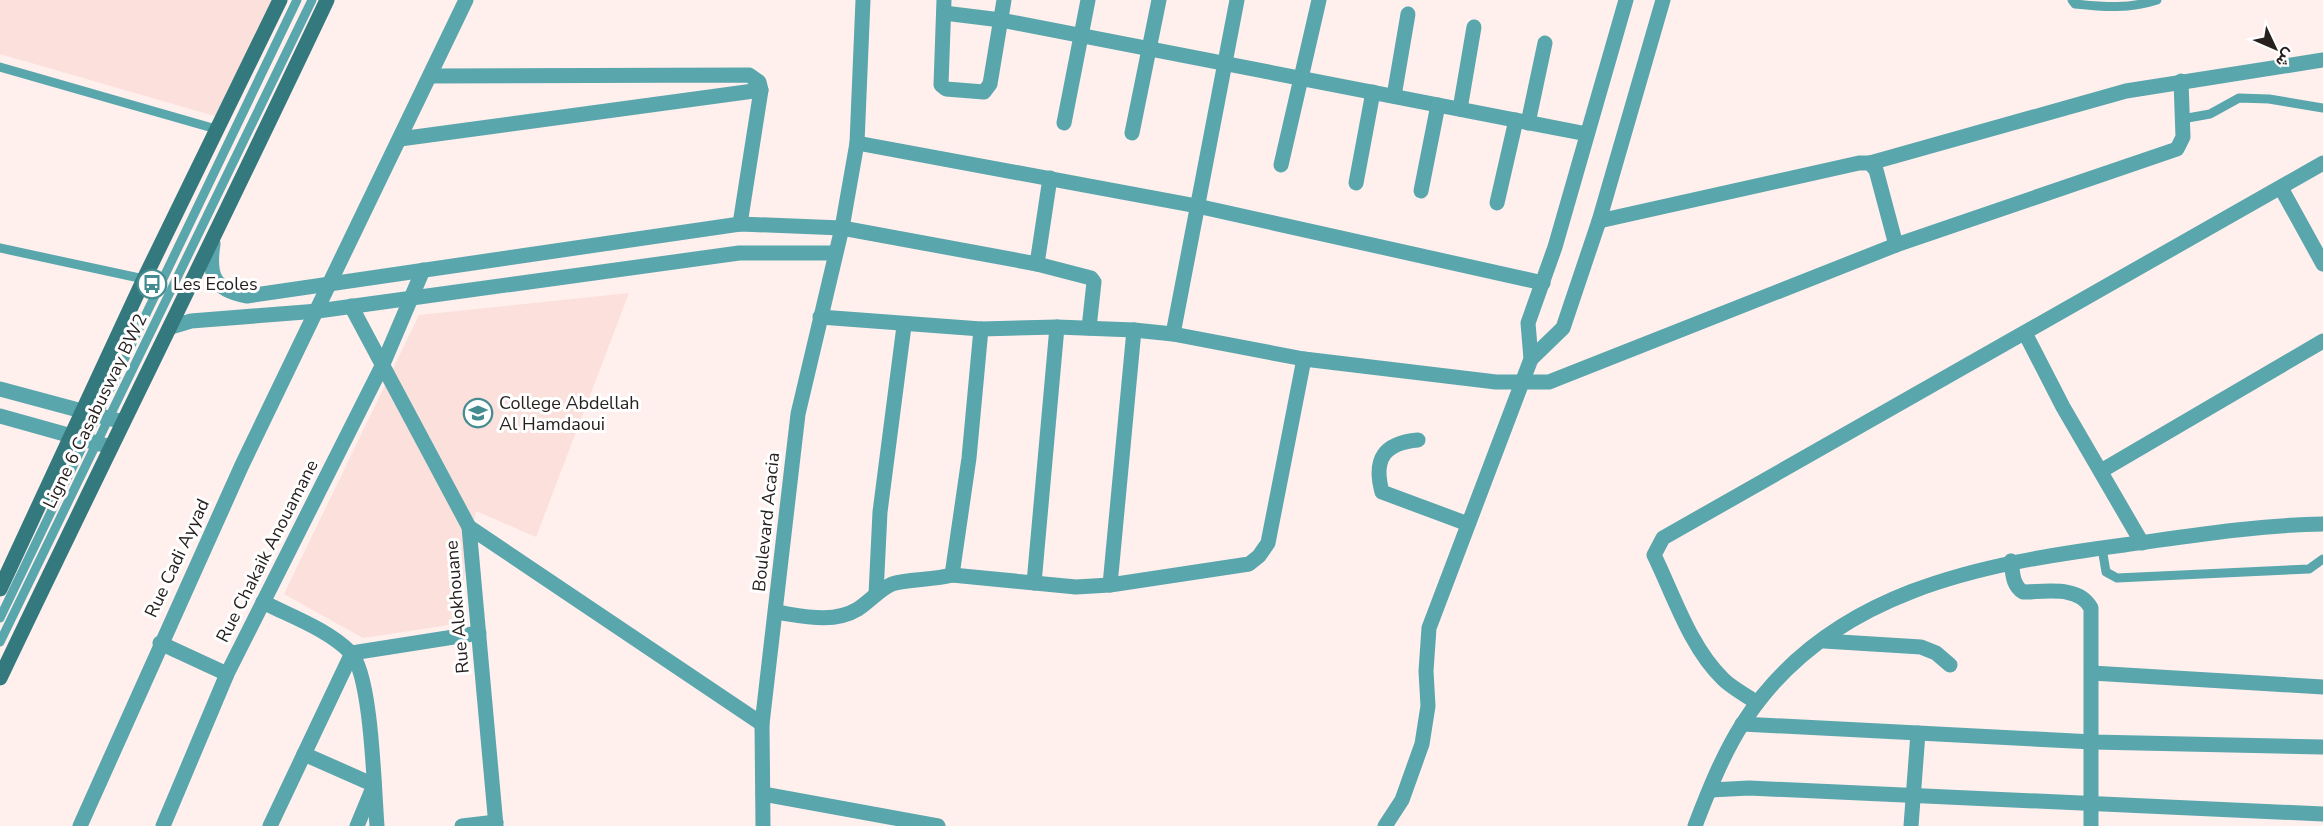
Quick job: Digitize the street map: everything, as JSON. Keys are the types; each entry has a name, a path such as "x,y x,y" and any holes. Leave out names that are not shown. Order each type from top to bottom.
{"main road":[{"path":"0,589 92,440 104,416 144,279 280,0"},
{"path":"0,678 92,440 104,416 171,327 213,244 327,0"}],"street":[{"name":"Rue Cadi Ayyad","path":"80,826 242,465 466,0"},
{"name":"Boulevard Acacia","path":"763,826 762,724 798,414 835,253 843,228 857,142 863,0"},
{"path":"1004,0 1001,20 988,88 984,92 946,89 940,85 944,7 1001,20 1081,36 1587,134"},
{"path":"1064,123 1088,0"},
{"path":"1132,133 1159,0"},
{"path":"1173,334 1237,0"},
{"path":"1281,165 1319,0"},
{"path":"1385,826 1402,800 1422,744 1428,706 1426,671 1429,628 1531,359 1528,323 1626,0"},
{"path":"1531,359 1563,328 1599,221 1663,0"},
{"path":"1394,96 1408,14"},
{"path":"1460,109 1474,27"},
{"path":"1497,203 1545,43"},
{"path":"1599,221 1859,163 1870,163 2126,91 2323,60"},
{"path":"431,76 749,75 759,82 761,90 740,224"},
{"path":"820,317 904,326 1134,330 1173,334 1304,359 1496,382 1549,382 1896,245 2177,150 2183,137 2181,81"},
{"path":"400,139 761,90"},
{"path":"1356,183 1372,92"},
{"path":"1421,191 1437,105"},
{"path":"857,142 1197,206 1542,283"},
{"path":"1870,163 1876,170 1896,245"},
{"path":"1758,703 1724,680 1709,664 1694,640 1654,555 1663,538 2323,163"},
{"path":"1037,264 1050,178"},
{"path":"2281,188 2323,264"},
{"path":"213,244 210,263 213,276 223,289 247,296 740,224 843,228 1037,264 1091,278 1096,287 1089,328"},
{"path":"171,327 191,321 318,311 739,252 835,253"},
{"name":"Rue Chakaik Anouamane","path":"163,826 227,674 383,364 423,270"},
{"name":"Rue Alokhouane","path":"351,306 469,527 496,824"},
{"path":"876,594 880,512 904,326"},
{"path":"1034,583 1057,327"},
{"path":"952,574 969,458 981,329"},
{"path":"1110,585 1134,330"},
{"path":"2025,333 2063,408 2142,543"},
{"path":"2101,471 2323,340"},
{"path":"776,612 823,619 841,616 858,609 876,594 894,584 932,580 952,574 1076,587 1110,585 1249,564 1259,556 1268,543 1304,359"},
{"path":"0,389 104,416"},
{"path":"0,416 92,440"},
{"path":"1418,440 1397,442 1384,454 1377,474 1382,492 1467,524"},
{"path":"469,527 762,724"},
{"path":"1695,826 1742,724 1758,703 1796,662 1849,621 1881,603 1925,585 2011,561 2142,543 2323,528"},
{"path":"2011,561 2014,584 2023,591 2073,592 2087,600 2091,608 2093,742 2091,826"},
{"path":"263,602 326,633 351,653 358,663 366,695 377,826"},
{"path":"351,653 479,633"},
{"path":"1824,641 1921,647 1936,653 1950,665"},
{"path":"160,644 227,674"},
{"path":"270,826 351,653"},
{"path":"2092,673 2323,687"},
{"path":"1742,724 2093,742 2323,747"},
{"path":"1911,826 1918,733"},
{"path":"304,754 374,785"},
{"path":"357,826 374,785"},
{"path":"1711,790 1749,788 2323,814"},
{"path":"763,794 938,826"},
{"path":"462,826 496,824"}],"lane":[{"name":"Ligne 6 Casabusway BW2","path":"104,416 297,0"},
{"name":"Ligne 6 Casabusway BW2","path":"104,416 312,0"},
{"path":"2072,0 2075,4 2105,7 2138,7 2157,0"},
{"path":"0,67 216,129"},
{"path":"2182,119 2210,114 2240,98 2269,99 2323,108"},
{"path":"0,248 144,279"},
{"name":"Ligne 6 Casabusway BW2","path":"0,618 92,440"},
{"name":"Ligne 6 Casabusway BW2","path":"0,642 92,440"},
{"path":"2102,548 2106,572 2117,578 2309,569 2323,559"}],"shaded area":[{"path":"0,0 279,0 225,119 0,54"},
{"name":"College Abdellah Al Hamdaoui","path":"629,293 536,537 476,511 456,624 363,638 284,594 419,315"}],"place":[{"name":"Les Ecoles","path":"152,284"},
{"name":"College Abdellah Al Hamdaoui","path":"478,413"}]}
